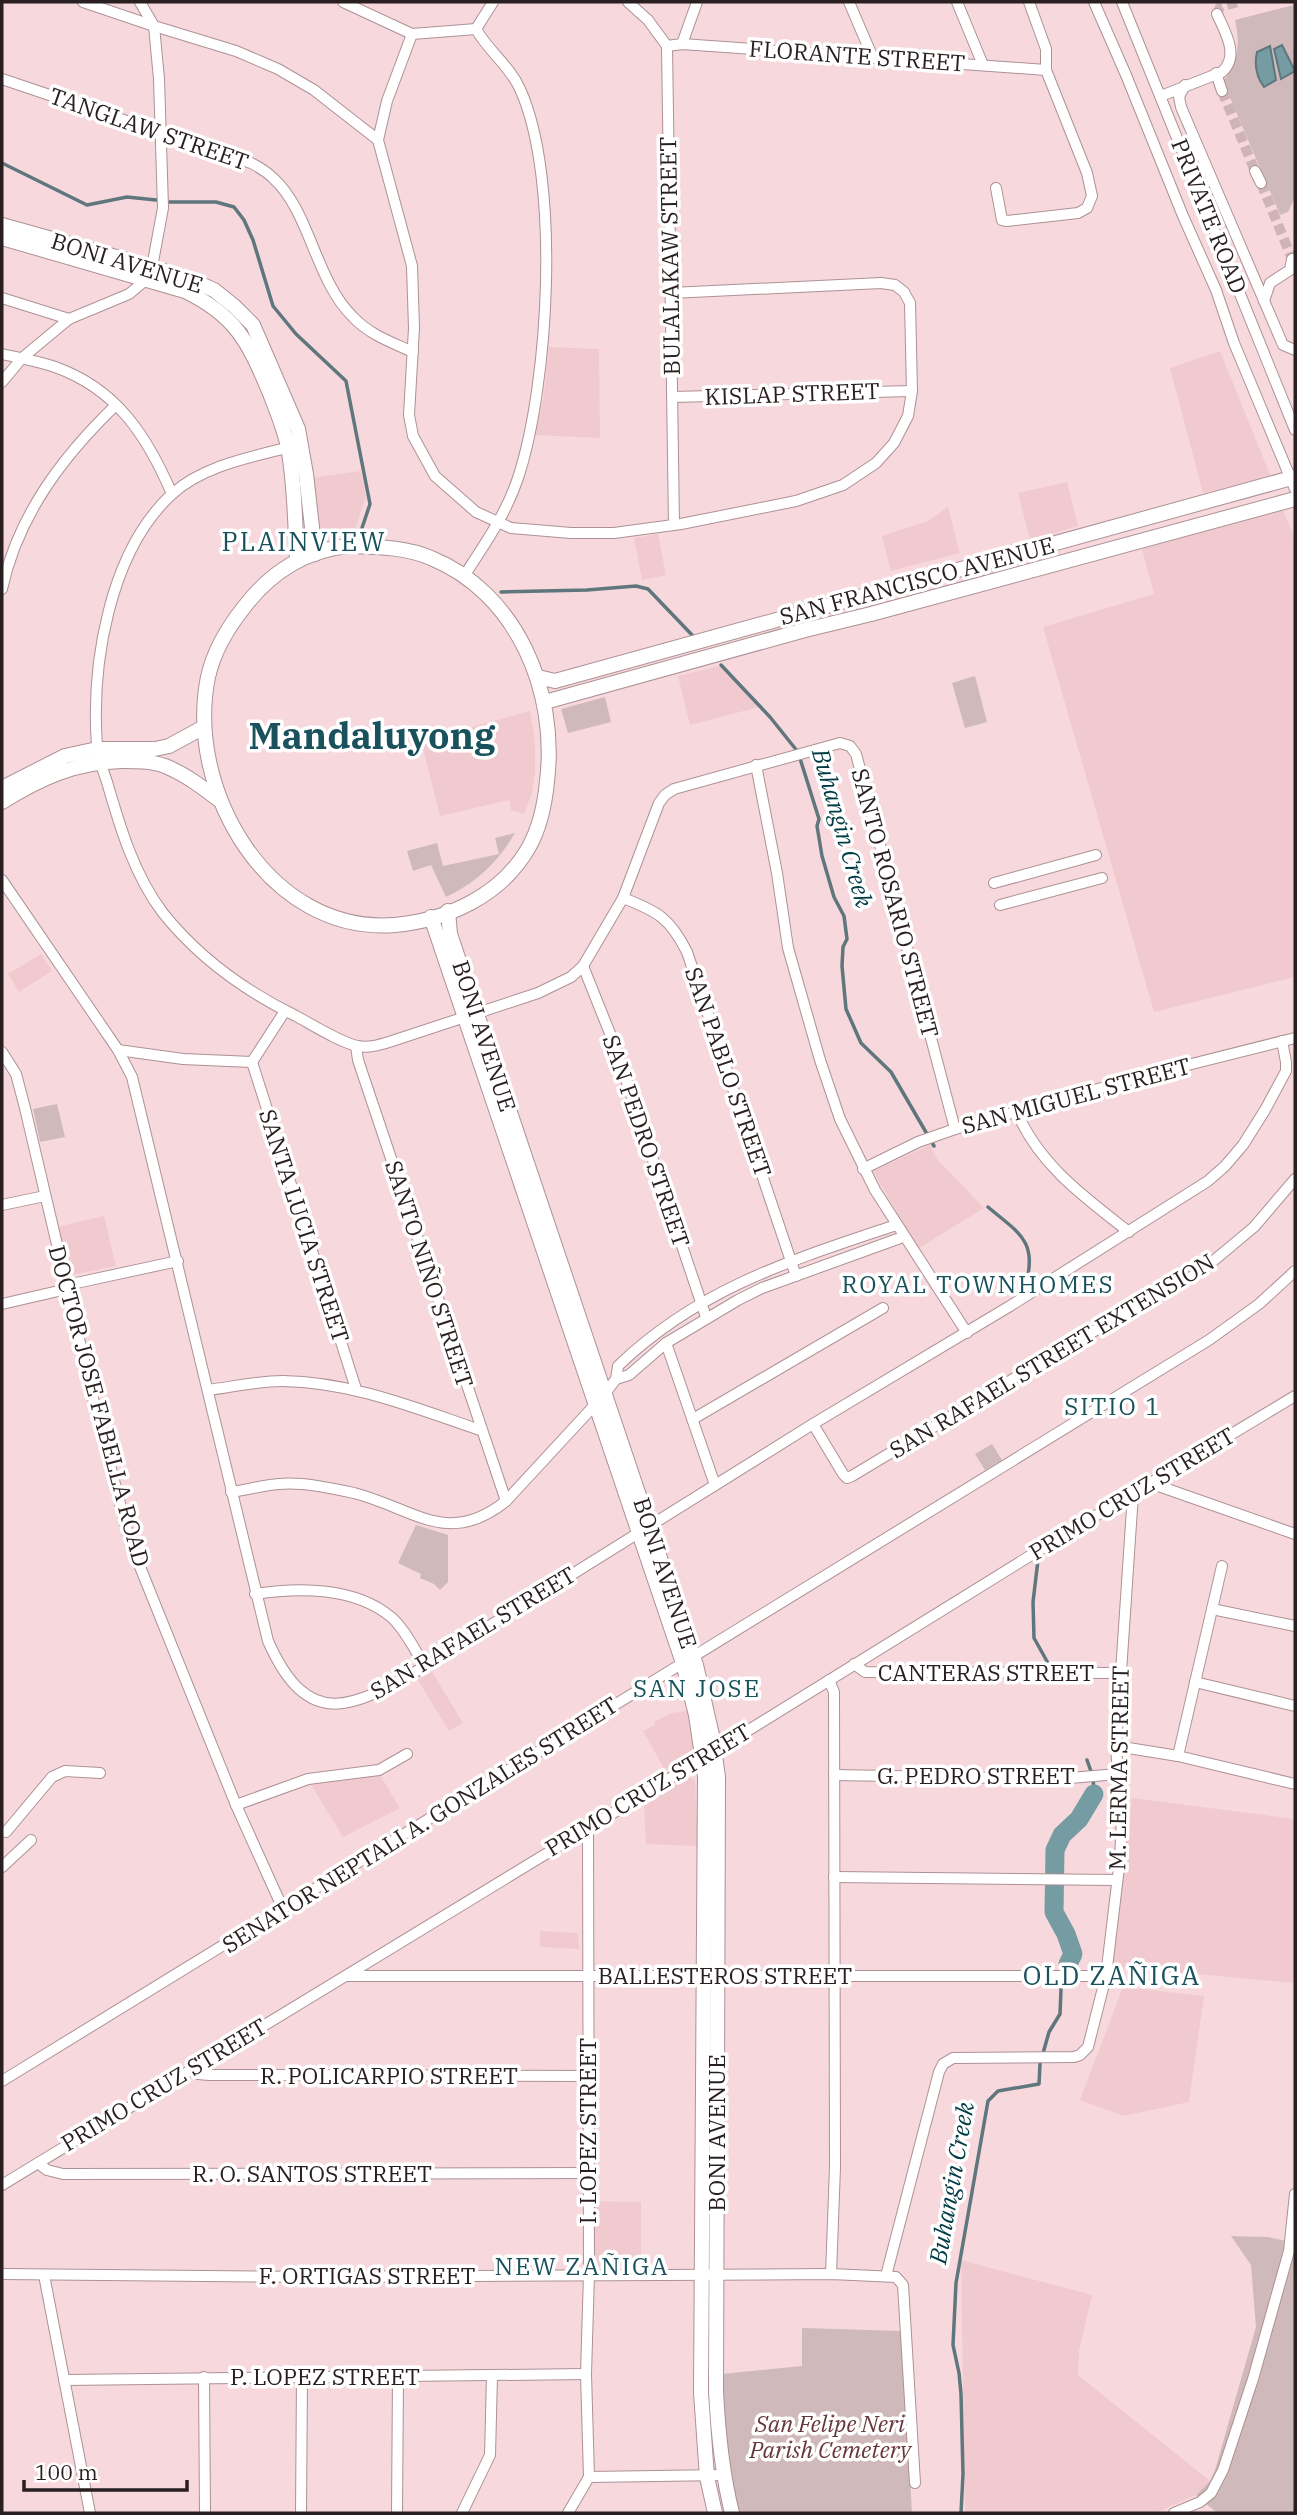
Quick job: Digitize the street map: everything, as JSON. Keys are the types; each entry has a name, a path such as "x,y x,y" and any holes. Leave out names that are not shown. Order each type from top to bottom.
{"main road":[{"name":"BONI AVENUE","path":"2,225 149,273"},
{"name":"BONI AVENUE","path":"2,238 214,290 253,325 286,397 315,554"},
{"name":"BONI AVENUE","path":"295,445 297,561"},
{"name":"SAN FRANCISCO AVENUE","path":"538,677 555,681 1294,481"},
{"name":"SAN FRANCISCO AVENUE","path":"545,702 1295,499"},
{"path":"351,546 395,549 429,556 464,576 497,606 514,628 538,677 550,735 545,799 529,847 514,868 485,896 467,906 415,923 373,925 334,919 281,888 253,857 229,821 219,800 208,761 204,727 209,675 214,656 226,633 258,589 297,561 315,554 336,547 351,546"},
{"path":"3,790 99,755 169,746 204,727"},
{"path":"99,755 162,765 178,772 219,800"},
{"name":"BONI AVENUE","path":"448,911 450,934 470,1016"},
{"name":"BONI AVENUE","path":"430,917 470,1016 688,1660 696,1715 709,1754 705,1776 710,1976 710,2275 723,2475 732,2513"},
{"name":"BONI AVENUE","path":"710,2275 701,2393 707,2477 715,2513"}],"street":[{"path":"83,2 236,51 278,69 314,90 378,140"},
{"path":"2,382 22,358 69,318 129,294 149,273 163,208 161,133 154,26 140,2"},
{"path":"476,29 493,2"},
{"path":"628,2 648,20 667,46"},
{"path":"682,44 697,2"},
{"path":"849,2 873,58"},
{"path":"957,2 983,65"},
{"path":"996,188 1002,220 1078,213 1087,208 1092,196 1087,173 1046,70 1044,38 1028,2"},
{"path":"1094,2 1216,290 1234,343 1294,481"},
{"name":"PRIVATE ROAD","path":"1122,2 1295,430"},
{"path":"346,3 412,34 476,29"},
{"path":"1161,96 1227,67 1231,49 1217,15"},
{"path":"464,576 498,524 518,477 532,423 538,385 546,278 544,206 537,149 527,106 511,73 481,39 476,29"},
{"path":"412,34 387,101 378,140 412,266 413,352 409,415 420,453 435,477 454,496 498,524 541,531 614,533 674,525 796,501 843,485 876,463 894,443 908,416 912,391 910,303 904,292 895,285 850,283 671,293"},
{"name":"FLORANTE STREET","path":"667,46 682,44 1046,70"},
{"name":"BULALAKAW STREET","path":"667,46 674,525"},
{"path":"1216,73 1222,91"},
{"name":"TANGLAW STREET","path":"2,79 251,163 275,179 295,208 330,285 351,316 372,334 413,352"},
{"path":"1185,85 1179,97 1181,107 1283,345 1295,350"},
{"path":"1255,171 1261,183"},
{"path":"1264,301 1270,284 1290,270 1293,259"},
{"path":"2,298 69,318"},
{"path":"2,354 52,366 98,389 143,435 172,495"},
{"name":"KISLAP STREET","path":"672,397 912,391"},
{"path":"2,589 10,557 43,488 66,456 116,405"},
{"path":"295,445 206,471 172,495 153,516 129,555 111,598 98,675 99,755 132,855 162,911 212,963 241,985 285,1011 356,1046"},
{"name":"SANTO ROSARIO STREET","path":"356,1046 389,1042 557,985 571,977 583,966 623,898 659,803 665,794 756,765 840,743 850,746 856,754 954,1129"},
{"path":"756,765 791,959 834,1102 863,1169 903,1237 967,1333"},
{"path":"994,883 1096,855"},
{"path":"1000,905 1102,878"},
{"name":"SAN RAFAEL STREET","path":"2,880 118,1050 132,1077 268,1641 277,1660 300,1691 330,1704 348,1704 381,1692 425,1666 813,1424 967,1333 1208,1181 1243,1145 1286,1071 1282,1041"},
{"name":"SAN PABLO STREET","path":"623,898 656,913 676,929 687,952 796,1276"},
{"name":"SAN PEDRO STREET","path":"583,966 613,1041 706,1317"},
{"path":"118,1050 183,1059 252,1062 285,1011"},
{"name":"SAN MIGUEL STREET","path":"863,1169 930,1137 1016,1110 1295,1038"},
{"name":"SANTO NIÑO STREET","path":"356,1046 480,1430 506,1501"},
{"name":"DOCTOR JOSE FABELLA ROAD","path":"2,1052 16,1074 130,1542 236,1805 283,1909"},
{"name":"SANTA LUCIA STREET","path":"252,1062 356,1389"},
{"path":"1016,1110 1028,1138 1060,1175 1129,1232"},
{"name":"SAN RAFAEL STREET EXTENSION","path":"813,1424 843,1474 847,1478 852,1476 1073,1343 1200,1272 1254,1227 1295,1179"},
{"path":"2,1205 45,1196"},
{"path":"231,1492 280,1484 305,1485 356,1494 449,1524 473,1521 492,1512 506,1501 600,1400 617,1379 618,1366 640,1344 701,1302 732,1285 792,1260 896,1225"},
{"path":"617,1379 629,1376 666,1343 706,1317 750,1294 903,1237"},
{"path":"2,1304 177,1261"},
{"name":"SENATOR NEPTALI A. GONZALES STREET","path":"2,2081 1209,1340 1251,1310 1295,1271"},
{"path":"693,1419 883,1308"},
{"path":"666,1343 715,1485"},
{"path":"208,1390 281,1381 356,1389 480,1430"},
{"name":"PRIMO CRUZ STREET","path":"2,2185 1295,1396"},
{"path":"1150,1483 1295,1534"},
{"name":"M. LERMA STREET","path":"886,2276 943,2064 954,2058 1074,2057 1088,2048 1106,1976 1117,1880 1123,1800 1116,1745 1133,1494"},
{"path":"1178,1756 1222,1566"},
{"path":"255,1594 306,1590 338,1594 363,1601 393,1618 425,1666"},
{"path":"1212,1609 1295,1626"},
{"name":"CANTERAS STREET","path":"854,1664 865,1672 1120,1673"},
{"path":"829,1680 834,1692 835,2167 831,2274"},
{"path":"1195,1682 1295,1706"},
{"path":"1116,1745 1178,1756 1295,1784"},
{"path":"236,1805 308,1779 379,1770 407,1754"},
{"path":"20,1850 4,1830 52,1777 65,1771 100,1773"},
{"name":"G. PEDRO STREET","path":"834,1774 1058,1779 1118,1774"},
{"name":"I. LOPEZ STREET","path":"588,1827 589,2274 586,2374 589,2477"},
{"path":"2,1867 31,1840"},
{"path":"834,1877 1117,1880"},
{"name":"BALLESTEROS STREET","path":"344,1976 1106,1976"},
{"name":"R. POLICARPIO STREET","path":"191,2068 198,2074 209,2075 588,2076"},
{"name":"R. O. SANTOS STREET","path":"38,2162 47,2170 63,2174 589,2173"},
{"path":"1174,2513 1200,2502 1211,2493 1223,2470 1289,2252 1295,2194"},
{"name":"F. ORTIGAS STREET","path":"2,2274 313,2277 589,2274 886,2276 900,2280 903,2285 915,2483"},
{"path":"44,2275 90,2513"},
{"name":"P. LOPEZ STREET","path":"64,2380 586,2374"},
{"path":"463,2513 490,2455 492,2375"},
{"path":"204,2377 205,2513"},
{"path":"301,2513 302,2377"},
{"path":"397,2513 398,2377"},
{"path":"568,2513 589,2477 723,2475"}],"shaded area":[{"path":"549,347 599,349 600,438 534,435 543,401"},
{"path":"1220,351 1271,477 1203,493 1170,368"},
{"path":"361,471 366,497 353,535 318,537 311,478"},
{"path":"1067,482 1078,526 1030,540 1018,493"},
{"path":"948,507 960,553 891,571 882,536 928,521"},
{"path":"1282,508 1295,539 1295,977 1154,1012 1043,627 1154,594 1142,549"},
{"path":"658,534 666,575 642,580 634,538"},
{"path":"719,666 759,707 690,725 678,676"},
{"path":"530,711 535,741 535,771 532,793 524,814 511,810 509,800 440,816 421,741"},
{"path":"41,954 52,971 19,992 8,974"},
{"path":"930,1145 937,1159 984,1208 918,1249 873,1171"},
{"path":"104,1216 116,1266 67,1276 57,1227"},
{"path":"432,1672 463,1723 449,1731 418,1680"},
{"path":"688,1711 694,1751 665,1770 643,1731 671,1713"},
{"path":"380,1775 400,1808 343,1837 310,1783"},
{"path":"688,1777 695,1780 698,1846 646,1844 644,1806"},
{"path":"1132,1798 1295,1819 1295,1983 1111,1966"},
{"path":"540,1931 578,1933 579,1949 540,1947"},
{"path":"1123,1987 1204,1996 1189,2102 1123,2116 1080,2100"},
{"path":"592,2201 641,2202 641,2268 592,2267"},
{"path":"961,2260 1092,2295 1079,2351 1078,2375 1210,2481 1196,2495 1155,2513 965,2513"}],"green space":[{"path":"1294,5 1295,197 1288,212 1280,215 1223,81 1237,52 1235,20"},
{"path":"975,676 987,722 965,728 952,683"},
{"path":"605,697 611,722 568,733 561,709"},
{"path":"515,833 501,854 485,871 446,897 431,865 413,871 407,851 437,843 443,866 499,854 495,838"},
{"path":"57,1104 65,1137 40,1142 33,1109"},
{"path":"992,1444 1002,1460 985,1470 975,1454"},
{"path":"416,1525 448,1535 448,1582 440,1590 420,1578 421,1574 398,1563"},
{"path":"1231,2236 1268,2237 1295,2243 1295,2513 1217,2513 1196,2495 1210,2481 1215,2470 1256,2327 1251,2265"},
{"name":"San Felipe Neri Parish Cemetery","path":"802,2328 902,2331 912,2513 738,2513 728,2471 722,2374 802,2366"}],"water":[{"path":"1282,45 1295,71 1281,79 1274,49"},
{"path":"1270,46 1276,80 1264,87 1257,75 1256,57 1257,52"}],"waterway":[{"name":"Buhangin Creek","path":"2,163 87,205 127,197 156,200"},
{"name":"Buhangin Creek","path":"169,202 216,202 234,207 244,220 253,240 273,306 296,334 346,381 370,504 362,528"},
{"name":"Buhangin Creek","path":"501,592 636,586 648,589 694,637"},
{"name":"Buhangin Creek","path":"721,665 770,717 798,752 819,819 817,826 822,856 834,897 844,916 847,939 843,947 842,966 846,1009 861,1043 891,1072 934,1146"},
{"name":"Buhangin Creek","path":"988,1207 1016,1231 1027,1247 1029,1268 1026,1283"},
{"name":"Buhangin Creek","path":"1038,1560 1033,1602 1034,1638 1058,1681"},
{"path":"1087,1760 1093,1777 1094,1794"},
{"name":"Buhangin Creek","path":"1068,1964 1073,1954 1054,1912 1055,1850 1062,1835 1079,1819 1094,1794"},
{"name":"Buhangin Creek","path":"961,2513 961,2394 953,2345 956,2283 988,2101 998,2091 1039,2084 1040,2064 1049,2032 1060,2014 1061,1989 1068,1964"}],"tunnel":[{"path":"1217,14 1220,7 1238,2"},
{"path":"1222,91 1255,171"},
{"path":"1261,183 1292,259"}],"district":[{"name":"PLAINVIEW","path":"304,542"},
{"name":"Mandaluyong","path":"372,736"},
{"name":"ROYAL TOWNHOMES","path":"978,1285"},
{"name":"SITIO 1","path":"1113,1407"},
{"name":"SAN JOSE","path":"697,1689"},
{"name":"OLD ZAÑIGA","path":"1112,1976"},
{"name":"NEW ZAÑIGA","path":"582,2267"}]}
